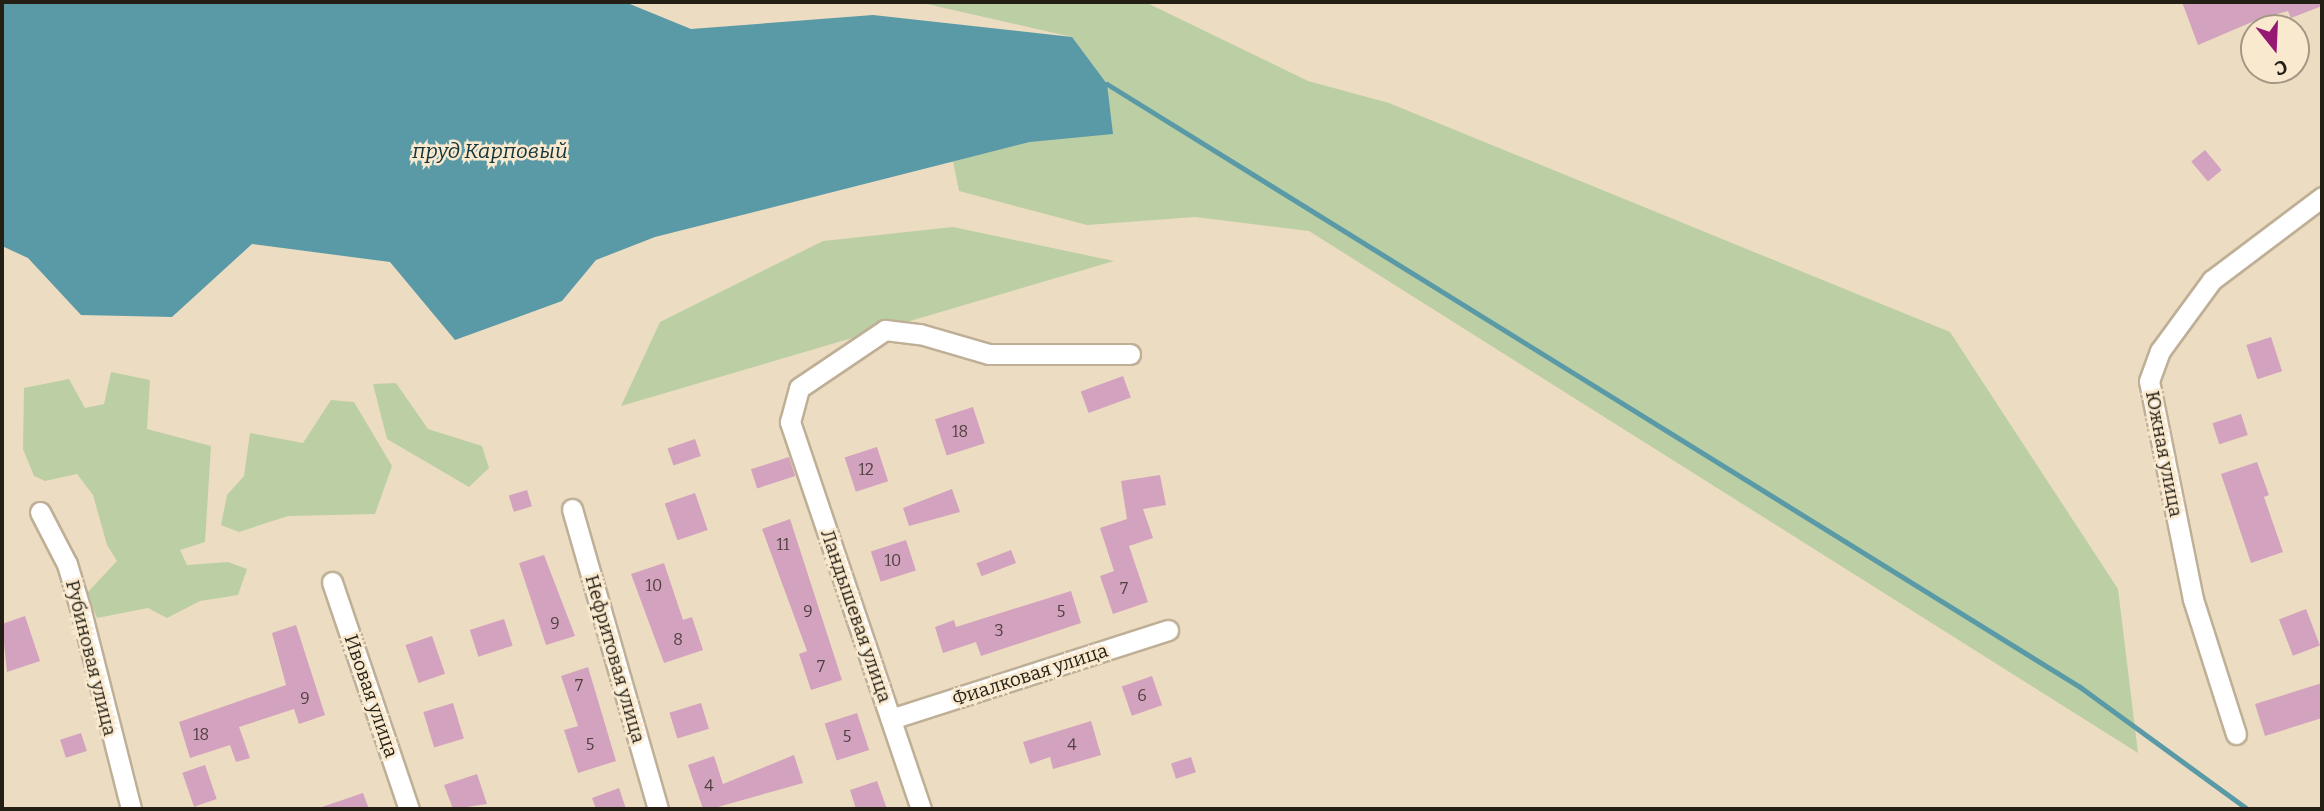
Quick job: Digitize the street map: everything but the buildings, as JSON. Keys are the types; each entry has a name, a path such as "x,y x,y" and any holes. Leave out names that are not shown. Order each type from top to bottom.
{"street":[{"name":"Южная улица","path":"2236,734 2193,599 2149,381 2160,351 2212,280 2322,197"},
{"name":"Ландышевая улица","path":"921,809 790,422 799,388 885,330 920,334 989,355 1130,354"},
{"name":"Нефритовая улица","path":"572,509 658,809"},
{"name":"Рубиновая улица","path":"40,512 67,564 78,599 131,809"},
{"name":"Ивовая улица","path":"332,582 409,809"},
{"name":"Фиалковая улица","path":"891,719 1168,630"}],"green space":[{"path":"918,2 1145,2 1308,81 1389,103 1950,332 2118,589 2138,753 1309,231 1195,217 1087,225 959,191 953,161 1030,142 1072,37"},
{"path":"953,227 1114,261 621,406 660,322 823,241"},
{"path":"111,372 150,380 147,429 211,446 205,542 180,550 187,565 228,562 247,569 238,595 200,601 167,618 148,608 97,618 87,593 117,561 107,545 93,495 77,474 45,481 34,476 23,449 24,388 69,379 85,408 104,404"},
{"path":"396,383 428,429 482,446 489,468 469,487 387,439 373,384"},
{"path":"331,400 354,402 392,466 375,514 288,516 239,532 221,525 227,495 244,476 250,433 303,443"}],"water":[{"name":"пруд Карповый","path":"2,2 625,2 691,29 873,15 1072,37 1107,84 1113,134 1030,142 655,237 596,260 562,301 455,340 390,262 252,244 172,317 81,315 28,258 2,246"}],"waterway":[{"path":"1107,84 2080,687 2247,809"}]}
